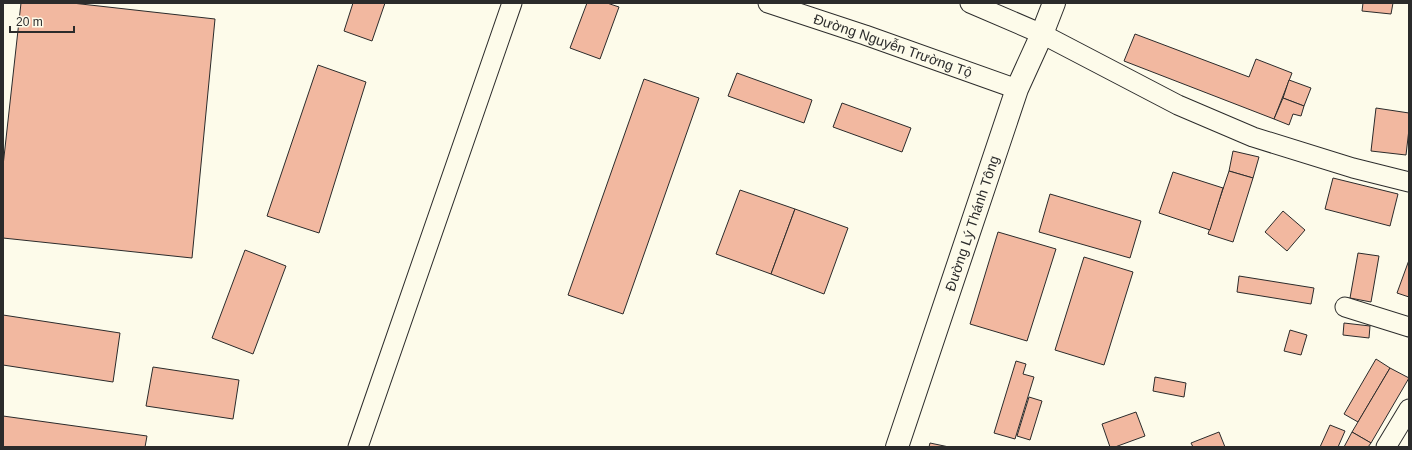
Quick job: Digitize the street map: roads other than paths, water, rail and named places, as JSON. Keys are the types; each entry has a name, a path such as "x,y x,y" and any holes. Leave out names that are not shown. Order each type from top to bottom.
{"street":[{"path":"358,447 512,3"},
{"name":"Đường Nguyễn Trường Tộ","path":"768,3 865,35 1017,89"},
{"path":"970,3 1042,34 1178,104 1253,137 1353,168 1409,182"},
{"name":"Đường Lý Thánh Tông","path":"897,447 1017,89 1042,34 1054,3"},
{"path":"1345,307 1409,327"},
{"path":"1386,447 1409,409"}]}
